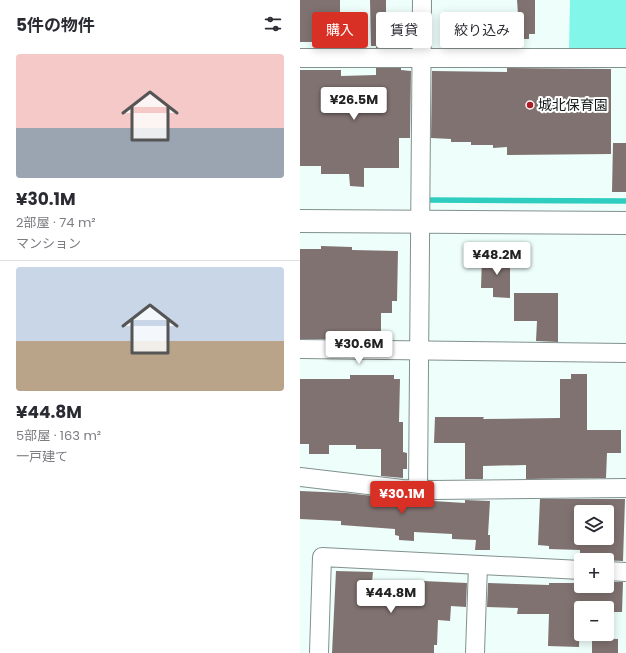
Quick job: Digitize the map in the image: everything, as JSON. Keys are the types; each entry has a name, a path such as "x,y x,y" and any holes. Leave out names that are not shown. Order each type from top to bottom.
{"street":[{"path":"418,489 422,0"},
{"path":"300,58 626,58"},
{"path":"300,222 626,223"},
{"path":"300,349 626,353"},
{"path":"300,477 418,489 509,490 626,488"},
{"path":"319,653 322,557 574,570"},
{"path":"475,653 478,565"},
{"path":"614,571 626,572"}],"shaded area":[{"path":"570,0 626,0 626,50 569,50"}],"building":[{"path":"300,0 340,0 340,12 312,12 312,42 300,42"},
{"path":"370,0 386,0 386,12 376,12 376,46 371,46"},
{"path":"517,0 535,0 535,34 529,34 529,39 524,39 524,12 518,12"},
{"path":"376,68 401,68 401,70 411,71 410,138 399,138 399,168 364,168 364,187 350,186 349,174 321,174 321,166 300,166 300,70 341,70 341,76 376,75"},
{"path":"507,68 611,69 611,154 507,155 507,147 493,148 493,145 471,145 471,142 451,142 451,139 431,138 432,71 507,72"},
{"path":"613,143 626,143 626,192 612,192"},
{"path":"321,246 352,247 352,250 398,251 397,301 392,301 392,313 381,313 381,338 300,339 300,249 321,249"},
{"path":"482,257 510,257 510,298 493,297 493,288 481,288"},
{"path":"514,293 558,293 558,342 536,341 537,321 514,321"},
{"path":"571,374 587,374 587,430 621,430 621,453 607,453 606,478 526,479 526,465 483,466 483,479 465,479 465,443 434,443 435,417 484,417 483,419 560,418 560,379 571,379"},
{"path":"350,375 394,375 394,379 400,379 399,422 403,422 403,452 407,453 407,469 403,469 403,478 381,476 381,449 356,449 356,445 329,445 329,454 309,454 309,444 300,444 300,379 350,379"},
{"path":"300,491 346,493 401,499 465,503 465,500 490,501 488,535 490,535 490,550 475,550 476,540 452,539 452,534 414,532 414,541 399,540 399,536 395,535 395,529 341,525 341,521 300,519"},
{"path":"540,499 625,499 623,561 614,561 614,553 580,553 580,550 549,549 549,546 538,545"},
{"path":"336,571 373,572 372,582 405,583 405,581 423,581 467,583 466,607 451,606 450,621 438,620 437,645 434,645 434,653 332,653"},
{"path":"614,582 623,582 622,612 614,612 614,601 574,601 574,641 579,641 579,647 548,646 549,614 517,614 518,608 487,607 488,583 549,585 549,583 574,583 574,593 614,593"},
{"path":"614,639 618,639 618,653 592,653 592,641 614,641"}],"waterway":[{"path":"429,200 626,201"}],"place":[{"name":"城北保育園","path":"530,105"}]}
